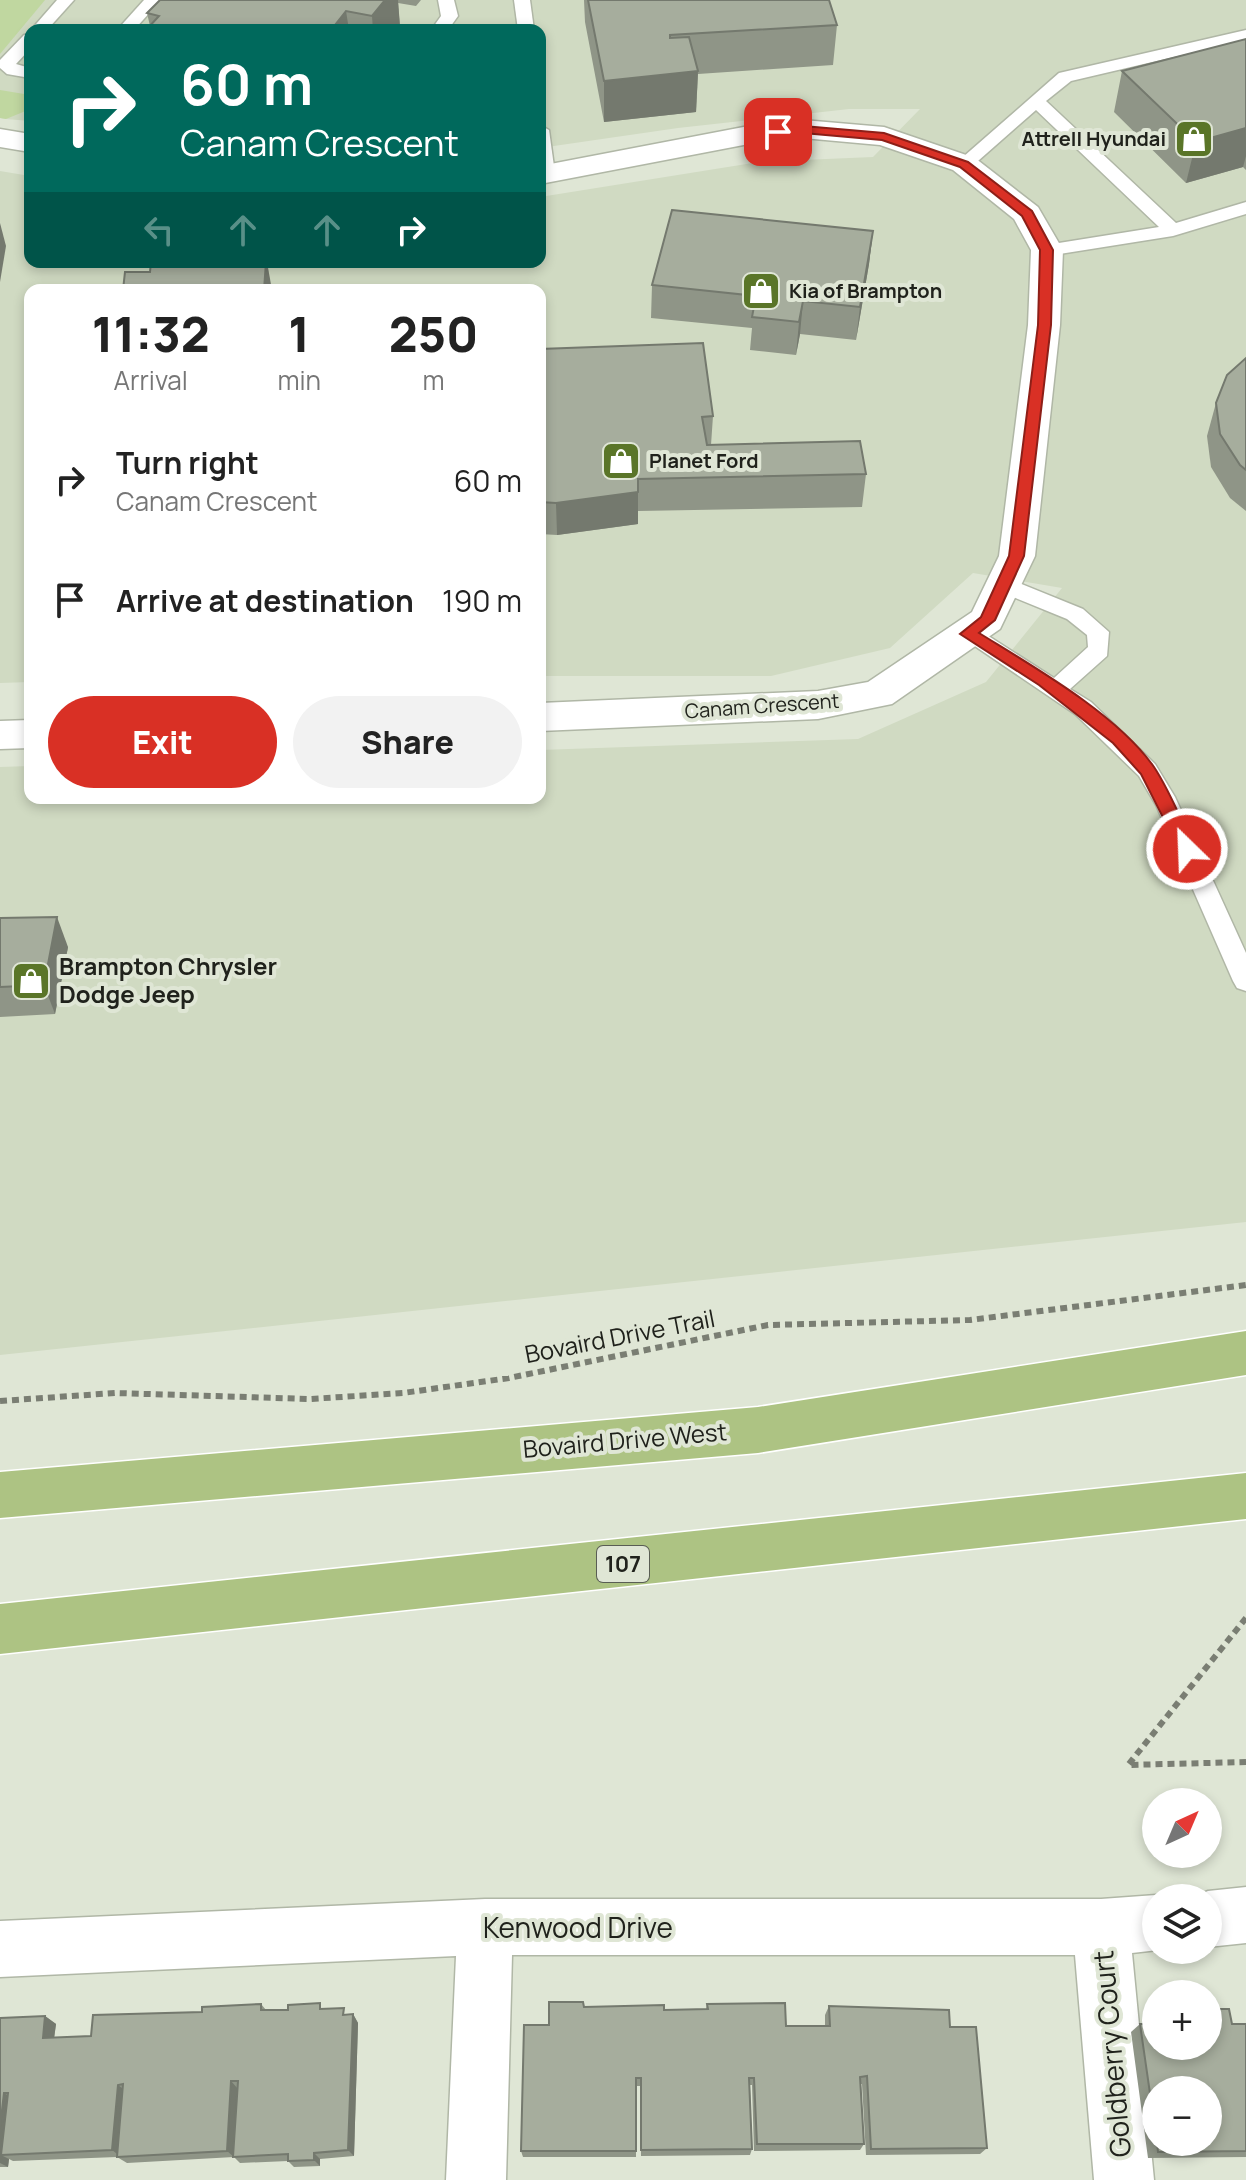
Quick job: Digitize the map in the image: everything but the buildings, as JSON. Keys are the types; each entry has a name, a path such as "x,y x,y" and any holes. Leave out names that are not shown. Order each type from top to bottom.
{"main road":[{"name":"Bovaird Drive West","path":"0,1495 758,1430 1246,1353"},
{"name":"107","path":"0,1629 1246,1496"}],"street":[{"path":"546,174 754,134 803,129 884,136 964,164 1027,214 1047,250"},
{"name":"Canam Crescent","path":"546,717 818,705 878,694 987,620 1017,556 1044,325 1047,250"},
{"path":"0,735 24,734"},
{"path":"1222,1918 1246,1915"},
{"name":"Kenwood Drive","path":"0,1949 485,1927 1101,1927 1142,1924"},
{"path":"476,2180 485,1927"},
{"name":"Goldberry Court","path":"1101,1927 1124,2180"}],"lane":[{"path":"44,24 66,0"},
{"path":"131,24 153,0"},
{"path":"444,24 450,16 446,0"},
{"path":"522,0 525,24"},
{"path":"964,164 1065,77 1246,35"},
{"path":"24,45 6,64 13,70 24,72"},
{"path":"1036,101 1173,230"},
{"path":"1047,250 1173,230 1246,208"},
{"path":"1004,585 1075,614 1098,632 1099,650 1056,689"},
{"path":"968,634 1056,689 1118,738 1147,770 1167,803 1246,981"}],"path":[{"name":"Bovaird Drive Trail","path":"0,1401 115,1393 310,1399 403,1393 509,1378 768,1325 970,1320 1246,1285"},
{"path":"1246,1618 1128,1765 1246,1762"}],"shaded area":[{"path":"0,0 1246,0 1246,1222 0,1355 0,767 24,766 24,804 546,804 546,750 858,739 986,682 1062,588 973,573 890,648 771,676 546,676 546,284 24,284 24,682 0,683 0,171 24,175 24,268 546,268 546,196 759,162 873,157 920,109 849,109 678,128 546,147 546,24 24,24 24,120 0,118"}],"green space":[{"path":"0,0 45,0 24,24 0,54"},
{"path":"0,90 24,94 24,112 6,119 0,118"}],"place":[{"name":"Attrell Hyundai","path":"1194,139"},
{"name":"Kia of Brampton","path":"761,291"},
{"name":"Planet Ford","path":"621,461"},
{"name":"Brampton Chrysler Dodge Jeep","path":"31,981"}],"route":[{"path":"778,132 803,129 884,136 964,164 1027,214 1047,250 1044,325 1017,556 987,620 968,634 1045,681 1118,738 1147,770 1167,803 1187,849"}]}
